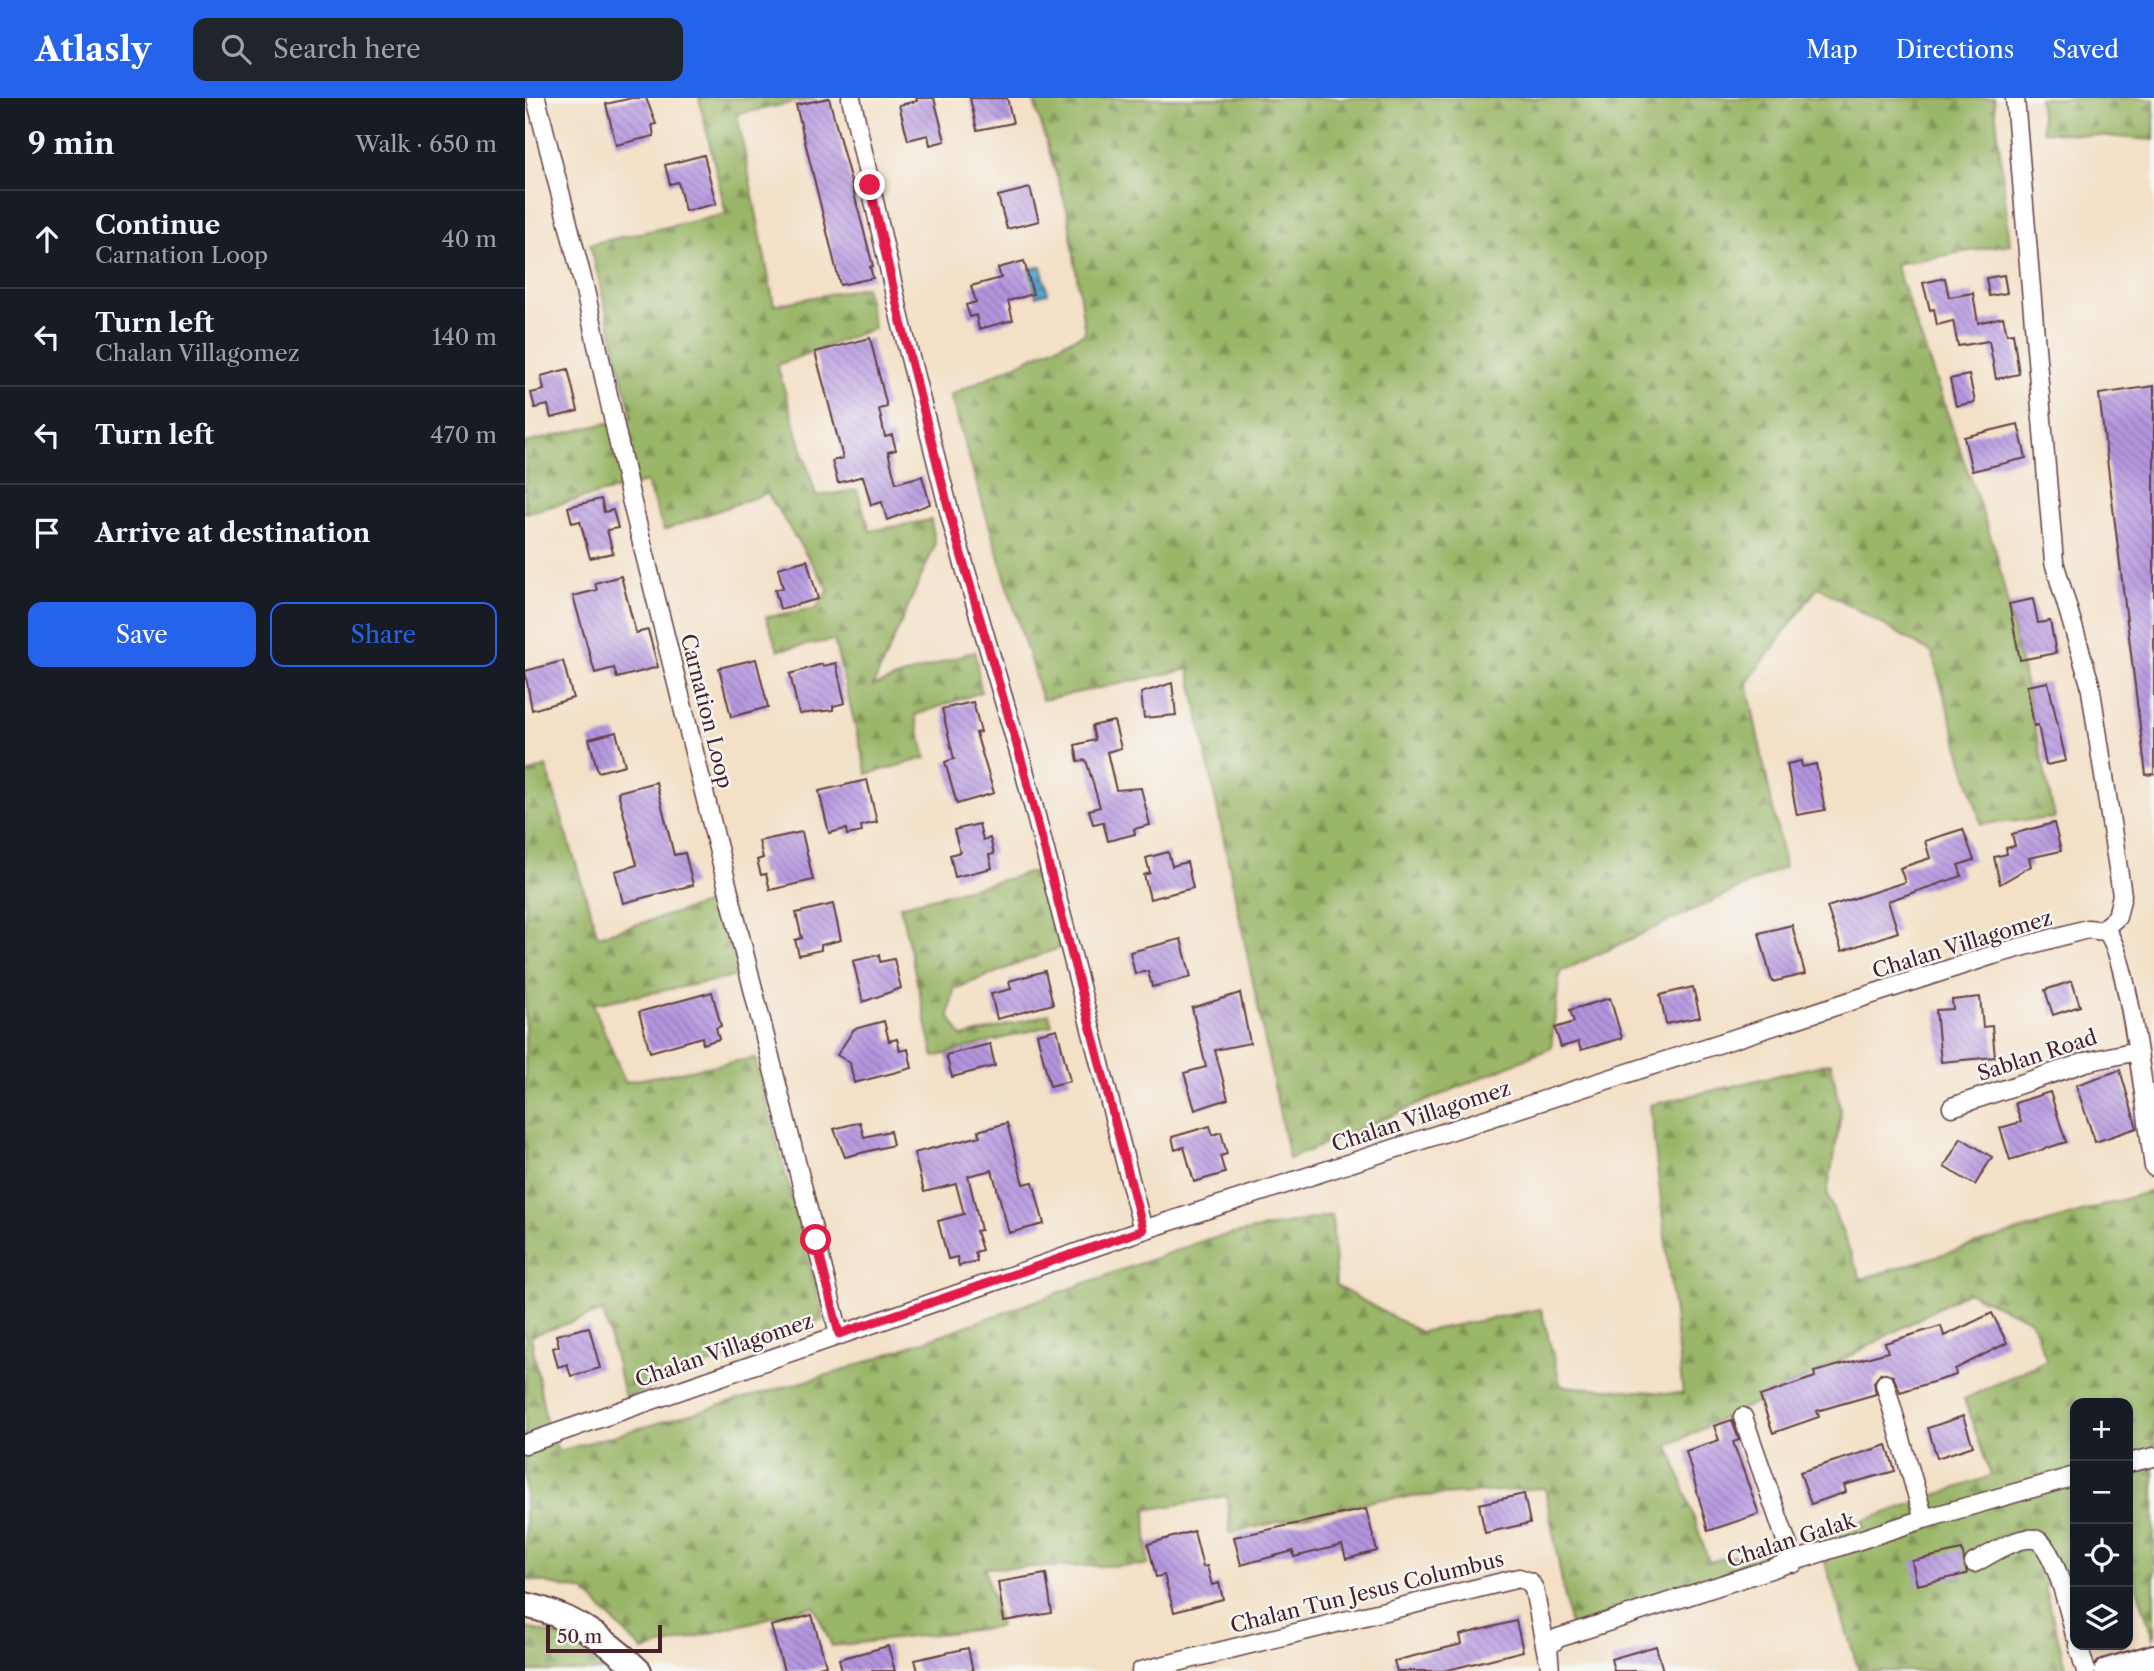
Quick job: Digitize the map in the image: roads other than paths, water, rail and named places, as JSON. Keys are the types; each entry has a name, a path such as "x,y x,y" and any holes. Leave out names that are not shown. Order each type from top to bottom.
{"main road":[{"path":"525,1605 565,1618 592,1633 639,1671"},
{"path":"2107,1671 2154,1657"}],"street":[{"name":"Carnation Loop","path":"536,98 637,524 839,1334"},
{"path":"851,98 901,322 947,506 982,634 1023,766 1143,1230"},
{"path":"2014,98 2054,562 2090,684 2122,895 2117,918 2103,929 2109,933 2116,947 2137,1051 2154,1167"},
{"name":"Chalan Villagomez","path":"525,1444 1143,1230 1993,955 2087,929 2103,929"},
{"name":"Sablan Road","path":"1952,1107 2086,1062 2137,1051"},
{"path":"1885,1384 1924,1519"},
{"path":"1743,1417 1794,1563"},
{"path":"2133,1462 2154,1457"},
{"name":"Chalan Galak","path":"1549,1663 1550,1644 1558,1638 1924,1519 2070,1477"},
{"path":"1974,1563 2022,1541 2035,1539 2044,1543 2053,1561 2070,1618"},
{"name":"Chalan Tun Jesus Columbus","path":"1140,1671 1519,1578 1530,1582 1534,1589 1549,1663"},
{"path":"2080,1650 2086,1671"}],"water":[{"path":"1041,266 1048,293 1036,296 1029,269"}]}
